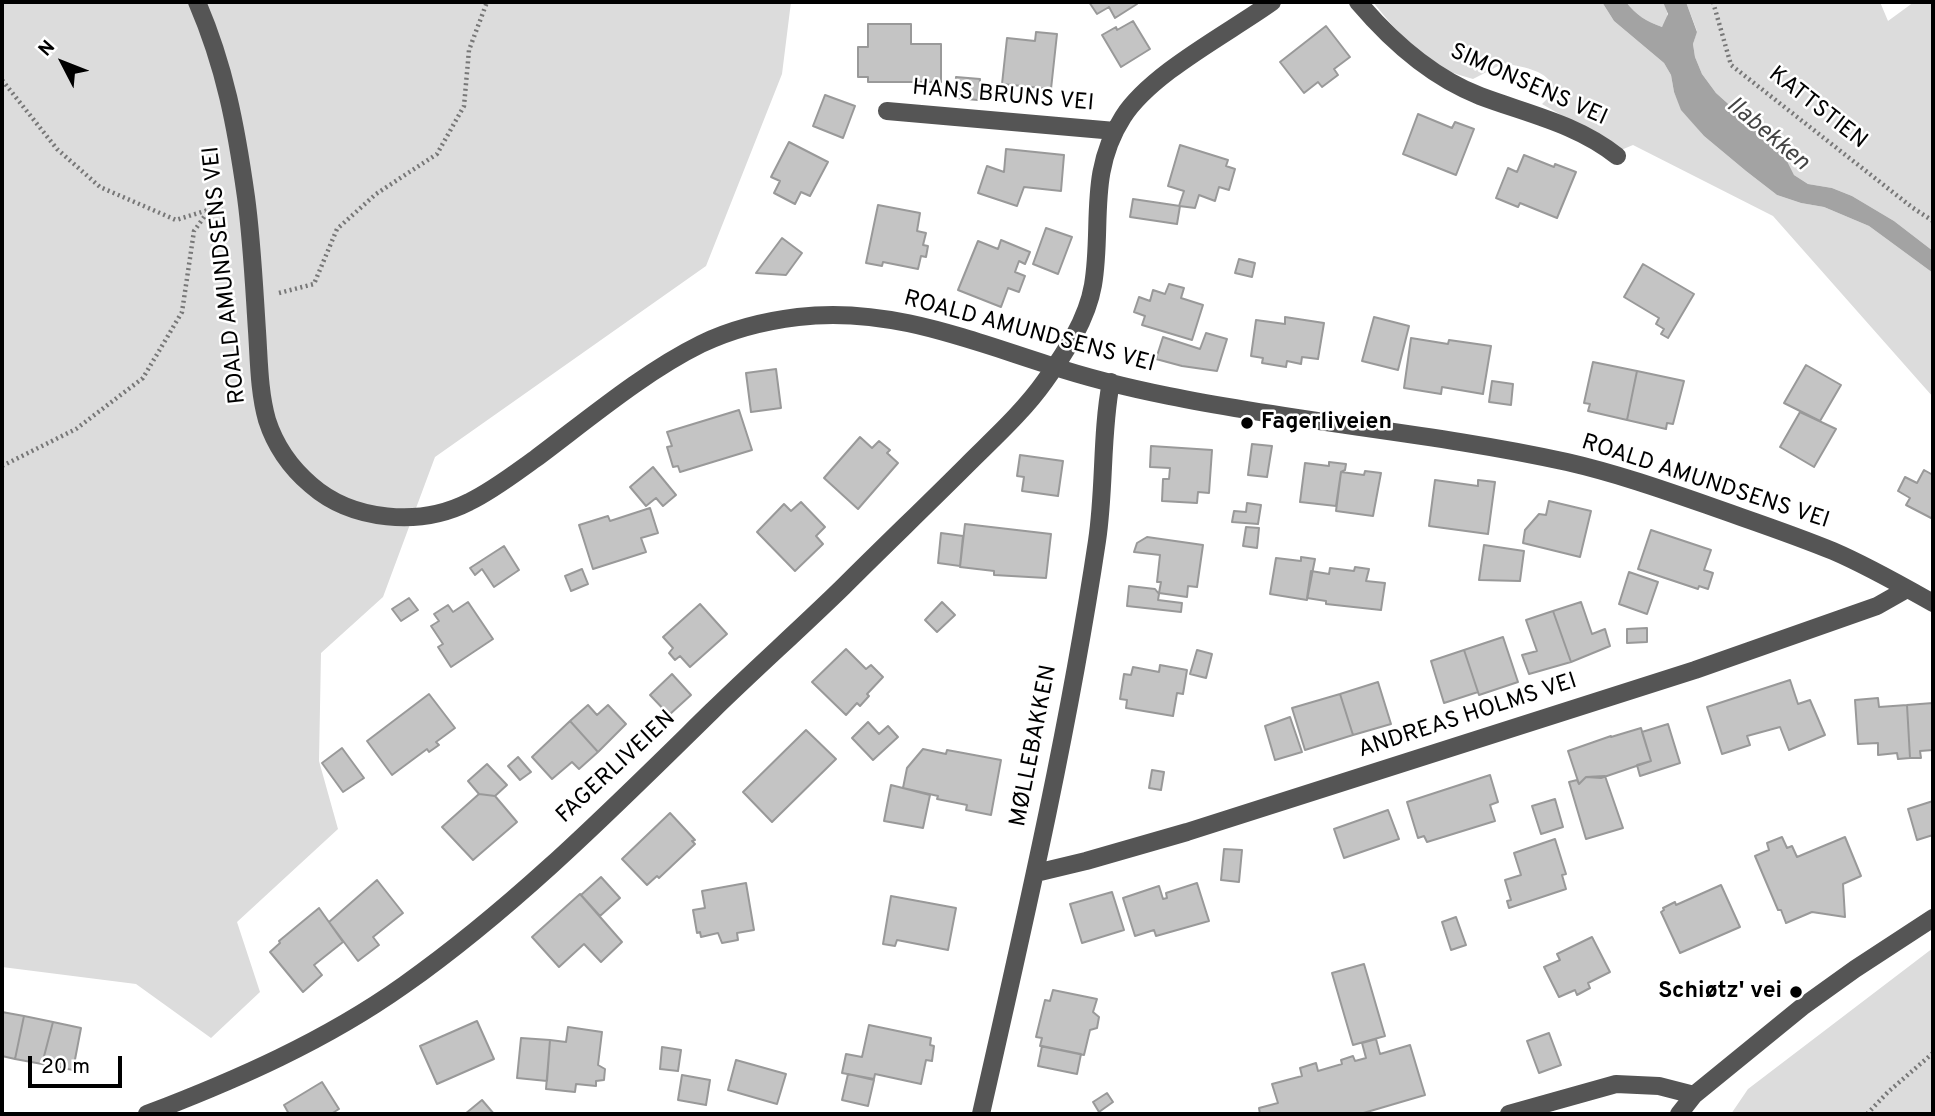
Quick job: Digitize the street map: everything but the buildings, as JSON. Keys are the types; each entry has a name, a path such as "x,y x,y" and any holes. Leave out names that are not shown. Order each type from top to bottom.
{"street":[{"name":"ROALD AMUNDSENS VEI","path":"197,2 215,44 225,79 246,197 263,403 268,424 297,471 316,490 340,504 366,513 417,517 468,503 517,472 638,383 702,344 768,322 833,314 901,321 971,339 1111,383 1167,396 1433,436 1572,463 1661,489 1836,552 1933,603"},
{"path":"1055,367 1084,313 1093,286 1097,192 1104,162 1124,115 1140,96 1187,59 1272,2"},
{"name":"SIMONSENS VEI","path":"1358,2 1399,46 1423,65 1478,95 1569,126 1617,156"},
{"name":"HANS BRUNS VEI","path":"887,111 1115,131"},
{"name":"FAGERLIVEIEN","path":"147,1114 216,1088 285,1056 356,1016 467,938 583,835 788,641 1017,415 1055,367"},
{"name":"MØLLEBAKKEN","path":"981,1114 1036,873 1077,662 1098,540 1103,494 1105,411 1111,383"},
{"name":"ANDREAS HOLMS VEI","path":"1036,873 1187,832 1670,678 1877,607 1907,589"},
{"path":"1679,1114 1694,1095 1802,1007 1933,918"},
{"path":"1510,1114 1616,1084 1659,1086 1694,1095"}],"path":[{"path":"255,298 314,284 337,229 376,194 437,154 464,106 469,50 487,2"},
{"name":"KATTSTIEN","path":"1713,2 1731,65 1933,221"},
{"path":"2,80 57,149 100,187 176,220 246,197"},
{"path":"2,466 76,429 143,378 182,312 194,231 209,209"},
{"path":"1867,1114 1933,1053"}],"shaded area":[{"path":"2,2 791,2 782,74 706,266 435,457 383,597 321,653 319,761 338,829 237,922 260,992 211,1038 136,984 2,967"},
{"path":"1373,2 1602,2 1614,21 1664,63 1671,75 1674,92 1682,110 1704,136 1746,171 1777,195 1824,207 1869,226 1933,273 1933,397 1773,216 1633,145 1621,150 1542,104 1549,97 1553,86 1538,72 1504,63 1473,79 1446,70 1415,48"},
{"path":"1602,2 1626,2 1642,17 1662,27 1668,14 1663,2 1686,2 1697,32 1693,44 1695,57 1702,74 1716,93 1783,153 1794,175 1808,184 1832,188 1852,196 1894,221 1933,251 1933,273 1869,226 1824,207 1777,195 1746,171 1704,136 1681,110 1671,75 1664,63 1614,21"},
{"path":"1626,2 1663,2 1667,12 1666,21 1662,27 1651,22"},
{"path":"1686,2 1880,2 1888,21 1914,2 1933,2 1933,251 1894,221 1852,196 1832,188 1808,184 1794,175 1783,153 1716,93 1702,74 1693,44 1697,31"},
{"path":"1933,948 1933,1114 1731,1114 1748,1089"}],"place":[{"name":"Fagerliveien","path":"1247,423"},
{"name":"Schiøtz' vei","path":"1796,992"}],"water label":[{"name":"Ilabekken","path":"1767,135"}]}
